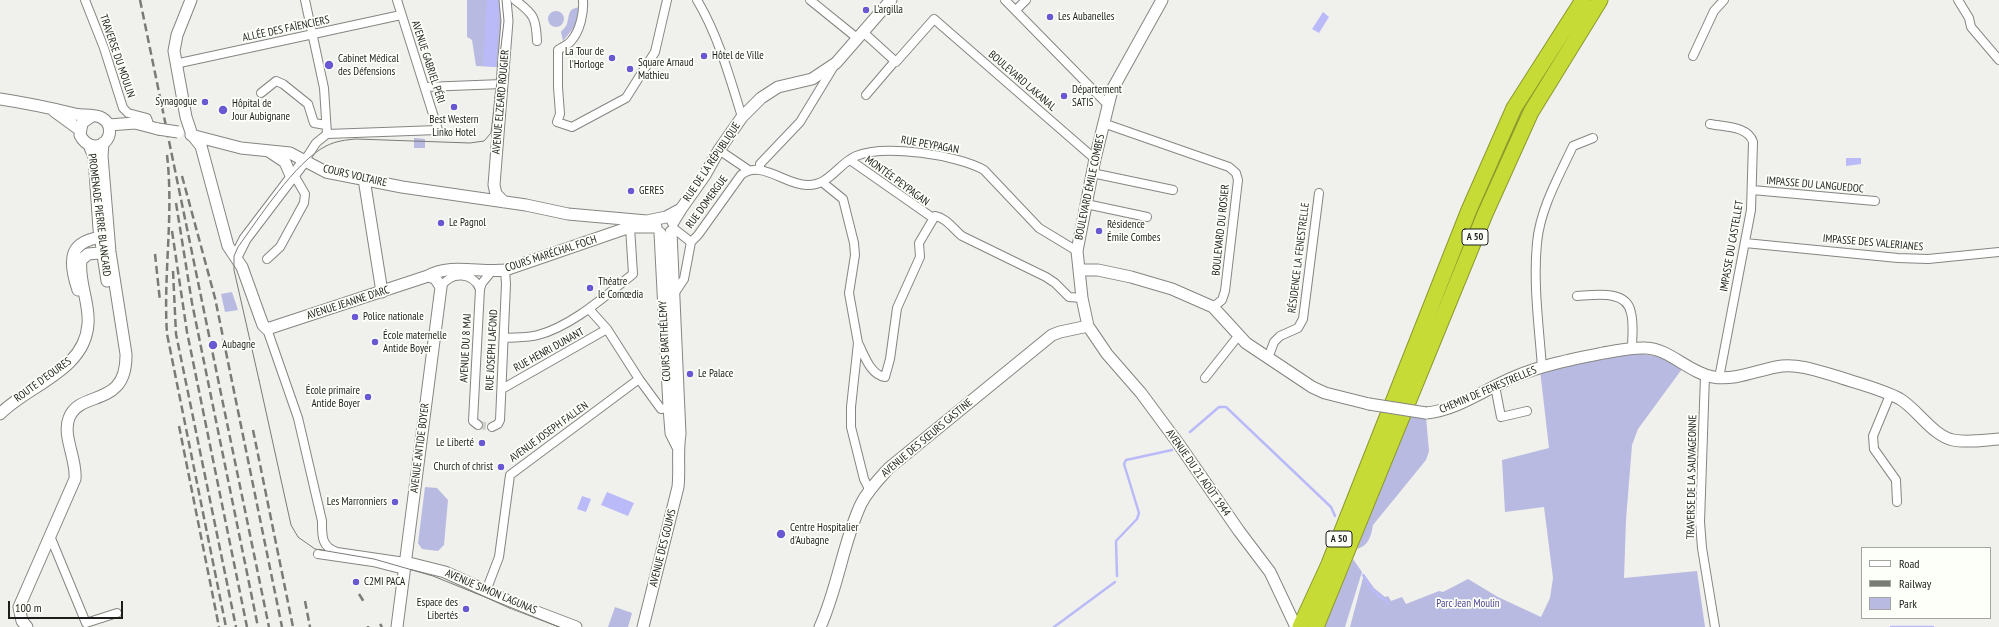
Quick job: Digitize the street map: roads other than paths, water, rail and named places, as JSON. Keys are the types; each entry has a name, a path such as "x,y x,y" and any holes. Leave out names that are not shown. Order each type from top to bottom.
{"highway":[{"name":"A 50","path":"1304,625 1469,210 1514,108 1583,0"},
{"name":"A 50","path":"1304,625 1484,214 1531,112 1600,0"}],"main road":[{"path":"191,0 175,42 177,64 192,135 201,146 228,246 242,267 263,325 267,329"},
{"path":"177,64 180,43 199,0"},
{"name":"AVENUE ELZEARD ROUGIER","path":"504,202 496,194 494,185 508,21 505,0"},
{"name":"RUE DE LA RÉPUBLIQUE","path":"666,225 705,175 719,150 742,117 761,98 778,87 812,79 836,63 890,0"},
{"name":"BOULEVARD ÉMILE COMBES","path":"1088,326 1082,298 1077,251 1103,123 1112,90 1162,0"},
{"path":"0,99 45,106 75,114 92,116 104,119 109,126 109,135 103,143 94,146 89,145 82,139 80,130 82,123 92,116"},
{"path":"45,106 80,130"},
{"name":"COURS VOLTAIRE","path":"109,126 135,123 192,135 241,148 290,152 326,172 504,202"},
{"name":"PROMENADE PIERRE BLANCARD","path":"27,627 22,621 19,607 74,478 74,463 67,429 69,417 73,411 88,401 97,399 111,391 122,379 126,369 122,331 106,252 102,156 103,143"},
{"name":"PROMENADE PIERRE BLANCARD","path":"89,145 94,157 105,237"},
{"path":"267,151 275,154 285,162 293,177"},
{"path":"236,257 245,239 305,160"},
{"path":"364,179 382,292"},
{"path":"504,202 568,214 603,216 647,221 666,225 674,294 674,407"},
{"name":"COURS MARÉCHAL FOCH","path":"603,216 606,226 603,237"},
{"name":"COURS MARÉCHAL FOCH","path":"428,276 435,272 445,270 491,272 505,270 630,227 666,225"},
{"name":"COURS BARTHÉLEMY","path":"666,225 674,407 671,433 678,447"},
{"name":"ROUTE D'EOURES","path":"88,322 74,279 72,267 73,255 77,247 83,241 105,237"},
{"name":"ROUTE D'EOURES","path":"0,414 15,400 44,382 73,359 85,342 88,322 81,260 88,254 106,252"},
{"path":"1078,270 1098,270 1131,277 1172,289 1213,307 1246,343 1268,358"},
{"path":"428,276 435,278 441,287"},
{"name":"AVENUE JEANNE D'ARC","path":"267,329 428,276"},
{"name":"AVENUE ANTIDE BOYER","path":"397,627 441,287"},
{"name":"AVENUE DU 21 AOÛT 1944","path":"1088,326 1107,354 1141,393 1160,418 1270,572 1304,625"},
{"name":"AVENUE DES SŒURS GASTINE","path":"820,627 835,588 858,512 869,489 889,468 1052,335 1088,326"},
{"name":"CHEMIN DE FENESTRELLES","path":"1268,358 1312,387 1325,393 1369,404 1426,413 1436,412 1463,403 1514,376 1542,367 1632,348 1647,348 1657,350 1705,375 1719,378 1736,377 1782,366 1801,366 1901,400 1938,432 1952,440 1999,439"},
{"name":"AVENUE DES GOUMS","path":"643,627 678,487 680,469 678,447"},
{"name":"AVENUE SIMON LAGUNAS","path":"405,566 445,572 486,591 576,627"}],"street":[{"name":"TRAVERSE DU MOULIN","path":"85,0 104,48 123,108 128,113 147,118 154,128"},
{"path":"305,0 324,88 326,130 305,160"},
{"name":"AVENUE GABRIEL PÉRI","path":"326,130 438,130 397,0"},
{"path":"515,0 533,14 536,25 537,41"},
{"path":"583,0 583,14 575,35 571,41 558,50 560,114 557,122 572,127 623,101 655,52 667,0"},
{"path":"697,0 705,14 729,73 742,117"},
{"path":"810,0 894,61 866,95"},
{"path":"1005,0 1108,105"},
{"path":"1016,10 1026,0"},
{"path":"1693,56 1714,11 1724,0"},
{"path":"1958,0 1970,18 1971,27 1999,60"},
{"name":"ALLÉE DES FAÏENCIERS","path":"177,64 401,15"},
{"name":"BOULEVARD LAKANAL","path":"894,61 896,62 934,19 1095,159"},
{"path":"760,170 760,164 800,122 836,63"},
{"path":"261,93 276,81 283,84 308,104 314,123 326,130"},
{"path":"425,87 502,84"},
{"name":"BOULEVARD DU ROSIER","path":"1103,123 1228,167 1236,173 1238,180 1225,291 1222,300 1213,307"},
{"name":"IMPASSE DU CASTELLET","path":"1710,124 1742,130 1751,136 1753,142 1751,210 1727,326 1719,378"},
{"path":"1542,367 1537,287 1537,242 1544,213 1573,146 1593,138"},
{"path":"719,150 744,172"},
{"name":"RUE PEYPAGAN","path":"744,172 760,170 807,186 822,182 835,174 850,160 857,156 898,150 933,155 976,165 984,170 1039,228 1077,251"},
{"name":"MONTÉE PEYPAGAN","path":"850,160 932,218 938,216 945,219 952,228 962,236 1046,277 1055,283 1069,297 1082,298"},
{"name":"RUE DOMERGUE","path":"691,242 698,235 744,172"},
{"path":"1092,173 1173,190"},
{"path":"267,259 280,247 304,203 305,194 293,177"},
{"path":"822,182 843,199 855,255 849,293 858,343 851,407 851,427 864,479 869,489"},
{"name":"IMPASSE DU LANGUEDOC","path":"1752,190 1876,202"},
{"name":"RÉSIDENCE LA FENESTRELLE","path":"1268,358 1274,342 1280,336 1298,328 1303,319 1318,193"},
{"path":"1086,204 1147,217"},
{"path":"858,343 873,371 879,376 885,377 890,360 897,308 920,257 919,242 932,218"},
{"path":"666,225 691,242 684,279 674,294"},
{"path":"504,338 526,337 543,333 589,309 633,274 630,227"},
{"name":"IMPASSE DES VALERIANES","path":"1745,243 1898,258 1928,259 1999,252"},
{"name":"RUE JOSEPH LAFOND","path":"492,427 498,424 500,420 506,284 505,270"},
{"name":"AVENUE DU 8 MAI","path":"478,425 473,421 480,289 485,278 491,272"},
{"path":"441,287 446,280 455,276 470,276 477,281 480,289"},
{"path":"1577,296 1614,295 1627,304 1631,312 1632,348"},
{"path":"589,309 607,329 639,380 661,409 674,407"},
{"path":"267,329 298,418 322,521 322,536 325,545 329,550 405,566"},
{"name":"RUE HENRI DUNANT","path":"502,389 607,329"},
{"path":"1205,378 1239,335"},
{"name":"TRAVERSE DE LA SAUVAGEONNE","path":"1705,375 1700,522 1702,548 1715,627"},
{"name":"AVENUE JOSEPH FALLEN","path":"486,591 499,557 510,474 639,380"},
{"path":"1495,386 1501,417 1527,411"},
{"path":"1890,395 1873,436 1874,449 1896,480 1897,502"},
{"path":"50,536 86,624 117,613"},
{"path":"318,554 405,566"}],"waterway":[{"path":"1190,432 1219,407 1226,407 1331,507 1335,516"},
{"path":"1117,576 1116,541 1137,519 1139,513 1124,464 1126,460 1172,450"},
{"path":"1363,575 1371,589 1388,603"},
{"path":"1054,627 1115,582"},
{"path":"1891,627 1933,627"}],"tunnel":[{"path":"478,425 492,427"}],"tram line":[{"path":"259,380 234,270 234,256 238,247 290,177 314,154 330,144 356,139 470,143 484,141 491,133 504,21 502,0"},
{"path":"259,380 291,525 298,537 315,549 374,559 433,576 559,627"}],"railway":[{"path":"140,0 269,627"},
{"path":"167,155 169,177 166,290 167,334 226,627"},
{"path":"182,176 215,298 282,627"},
{"path":"176,203 192,303 258,627"},
{"path":"172,231 187,332 247,627"},
{"path":"155,254 160,301"},
{"path":"173,271 176,334 236,627"},
{"path":"179,426 219,627"},
{"path":"253,430 293,627"},
{"path":"359,594 364,602"},
{"path":"305,601 310,627"}],"place":[{"name":"L'argilla","path":"866,10"},
{"name":"Les Aubanelles","path":"1050,17"},
{"name":"Hôtel de Ville","path":"704,56"},
{"name":"La Tour de l'Horloge","path":"612,58"},
{"name":"Cabinet Médical des Défensions","path":"329,65"},
{"name":"Square Arnaud Mathieu","path":"630,69"},
{"name":"Département SATIS","path":"1064,96"},
{"name":"Synagogue","path":"205,102"},
{"name":"Best Western Linko Hotel","path":"454,107"},
{"name":"Hôpital de Jour Aubignane","path":"223,110"},
{"name":"GERES","path":"631,191"},
{"name":"Le Pagnol","path":"441,223"},
{"name":"Résidence Émile Combes","path":"1099,231"},
{"name":"Théatre le Comœdia","path":"590,288"},
{"name":"Police nationale","path":"355,317"},
{"name":"École maternelle Antide Boyer","path":"375,342"},
{"name":"Aubagne","path":"213,345"},
{"name":"Le Palace","path":"690,374"},
{"name":"École primaire Antide Boyer","path":"368,397"},
{"name":"Le Liberté","path":"482,443"},
{"name":"Church of christ","path":"501,467"},
{"name":"Les Marronniers","path":"395,502"},
{"name":"Centre Hospitalier d'Aubagne","path":"781,534"},
{"name":"C2MI PACA","path":"356,582"},
{"name":"Espace des Libertés","path":"466,609"}],"park label":[{"name":"Parc Jean Moulin","path":"1468,604"}]}
